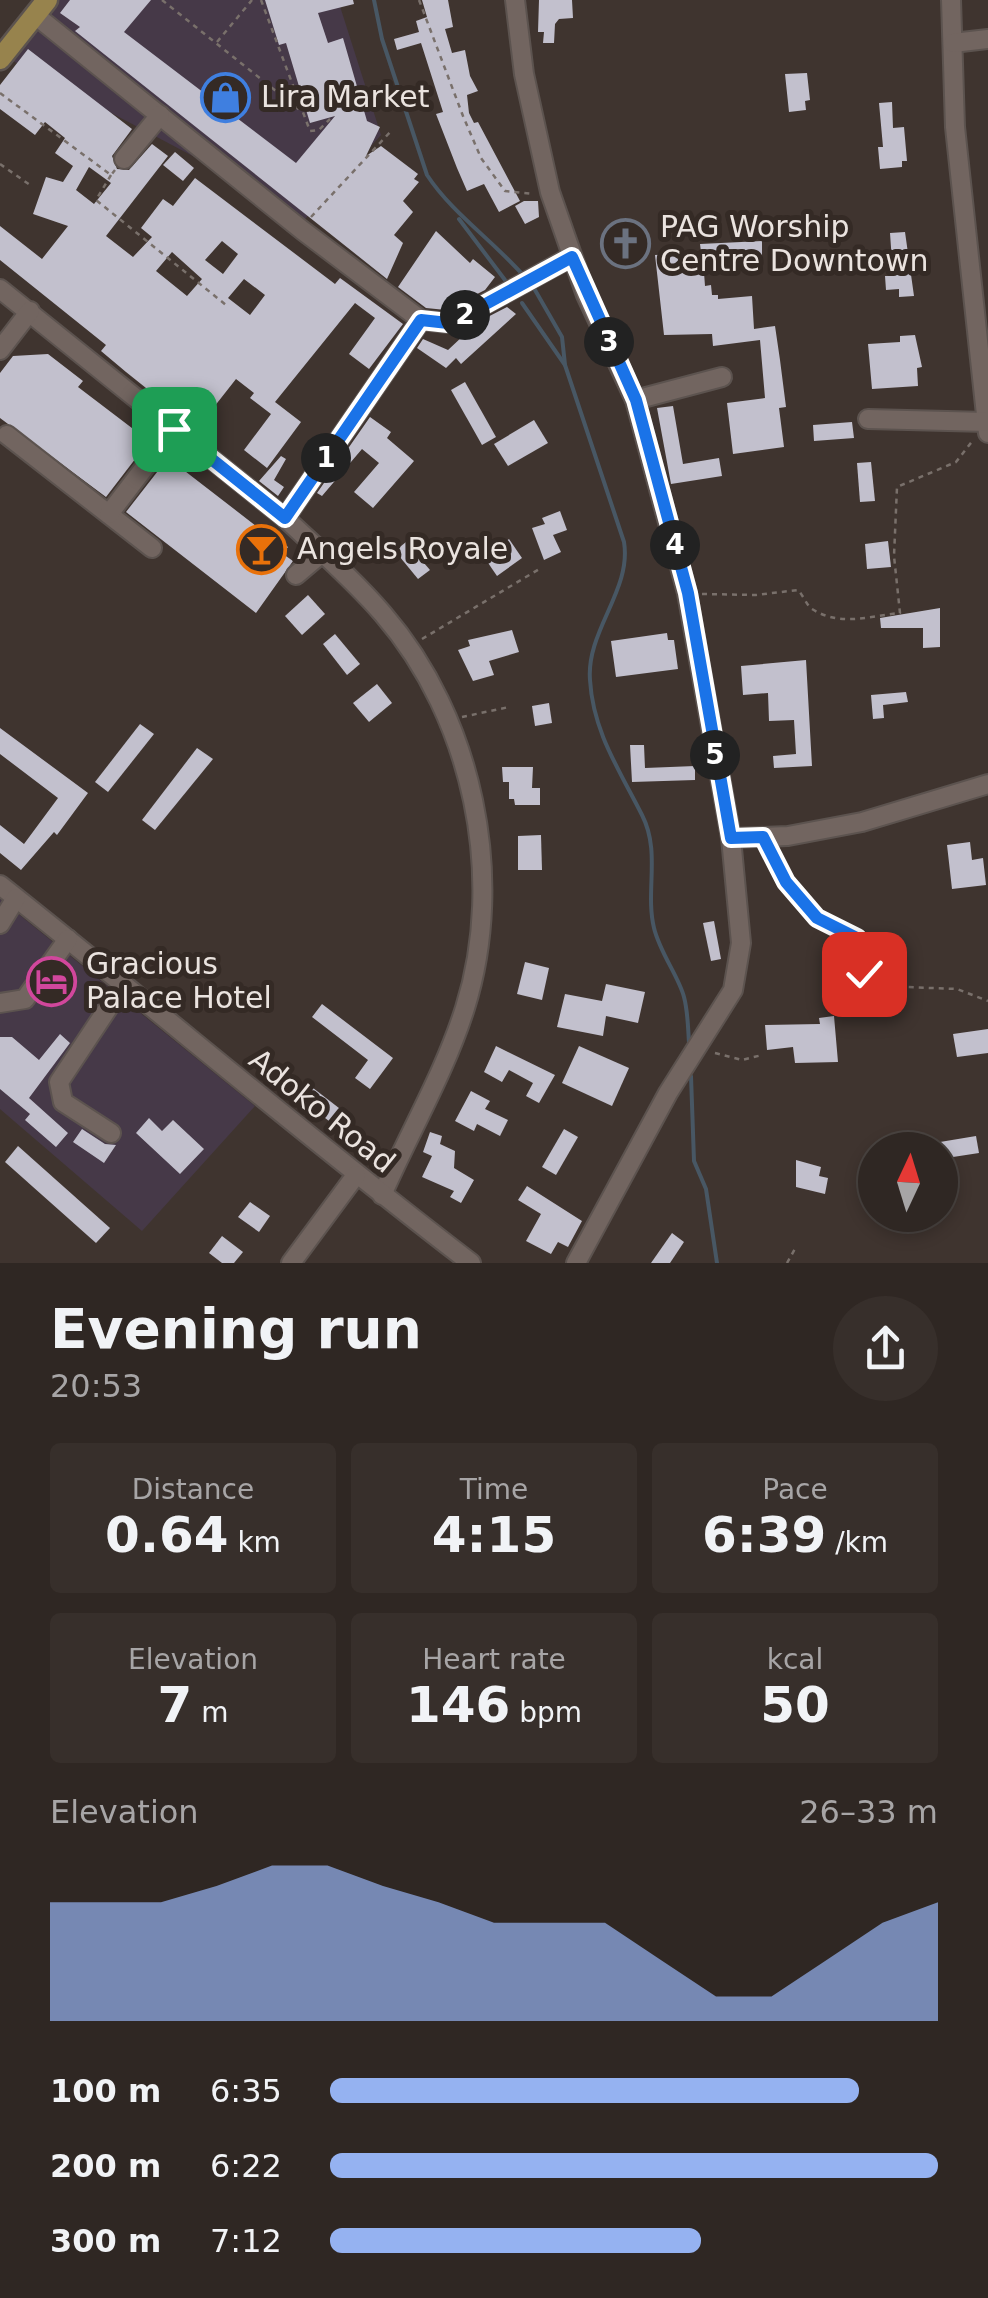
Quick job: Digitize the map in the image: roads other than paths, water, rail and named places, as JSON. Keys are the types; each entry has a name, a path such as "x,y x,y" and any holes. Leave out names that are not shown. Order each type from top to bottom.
{"main road":[{"path":"0,40 38,5"},
{"path":"0,59 38,5"}],"street":[{"path":"515,0 524,74 550,192 572,257 636,400 688,593 731,838 738,965 733,990 668,1094 576,1263"},
{"path":"868,419 984,426 970,293 950,0"},
{"path":"38,5 160,114 302,230 421,320 448,323 460,318 572,257"},
{"path":"953,44 988,39"},
{"path":"124,158 160,114"},
{"path":"0,288 285,518 322,553 383,614 408,648 446,722 480,837 481,933 457,1031 382,1195"},
{"path":"0,350 30,312"},
{"path":"285,518 421,320"},
{"path":"636,400 722,377"},
{"path":"109,514 174,429"},
{"path":"7,435 152,548"},
{"path":"296,574 322,553"},
{"path":"731,838 862,822 988,784"},
{"name":"Adoko Road","path":"0,886 356,1175 471,1263"},
{"path":"0,924 16,898"},
{"path":"0,1003 25,999 68,939"},
{"path":"111,1133 63,1102 59,1082 124,984"},
{"path":"291,1263 356,1175"}],"waterway":[{"path":"374,0 382,39 427,175 448,202 523,275"},
{"path":"459,219 505,280"},
{"path":"535,290 562,337 565,365 624,542 622,577 591,662 592,699 609,750 648,829 654,928 684,997 689,1043"},
{"path":"522,303 565,365"},
{"path":"691,1076 694,1161 706,1189 717,1263"}],"place":[{"name":"Lira Market","path":"226,97"},
{"name":"PAG Worship Centre Downtown","path":"625,244"},
{"name":"Angels Royale","path":"262,549"},
{"name":"Gracious Palace Hotel","path":"51,981"}]}
